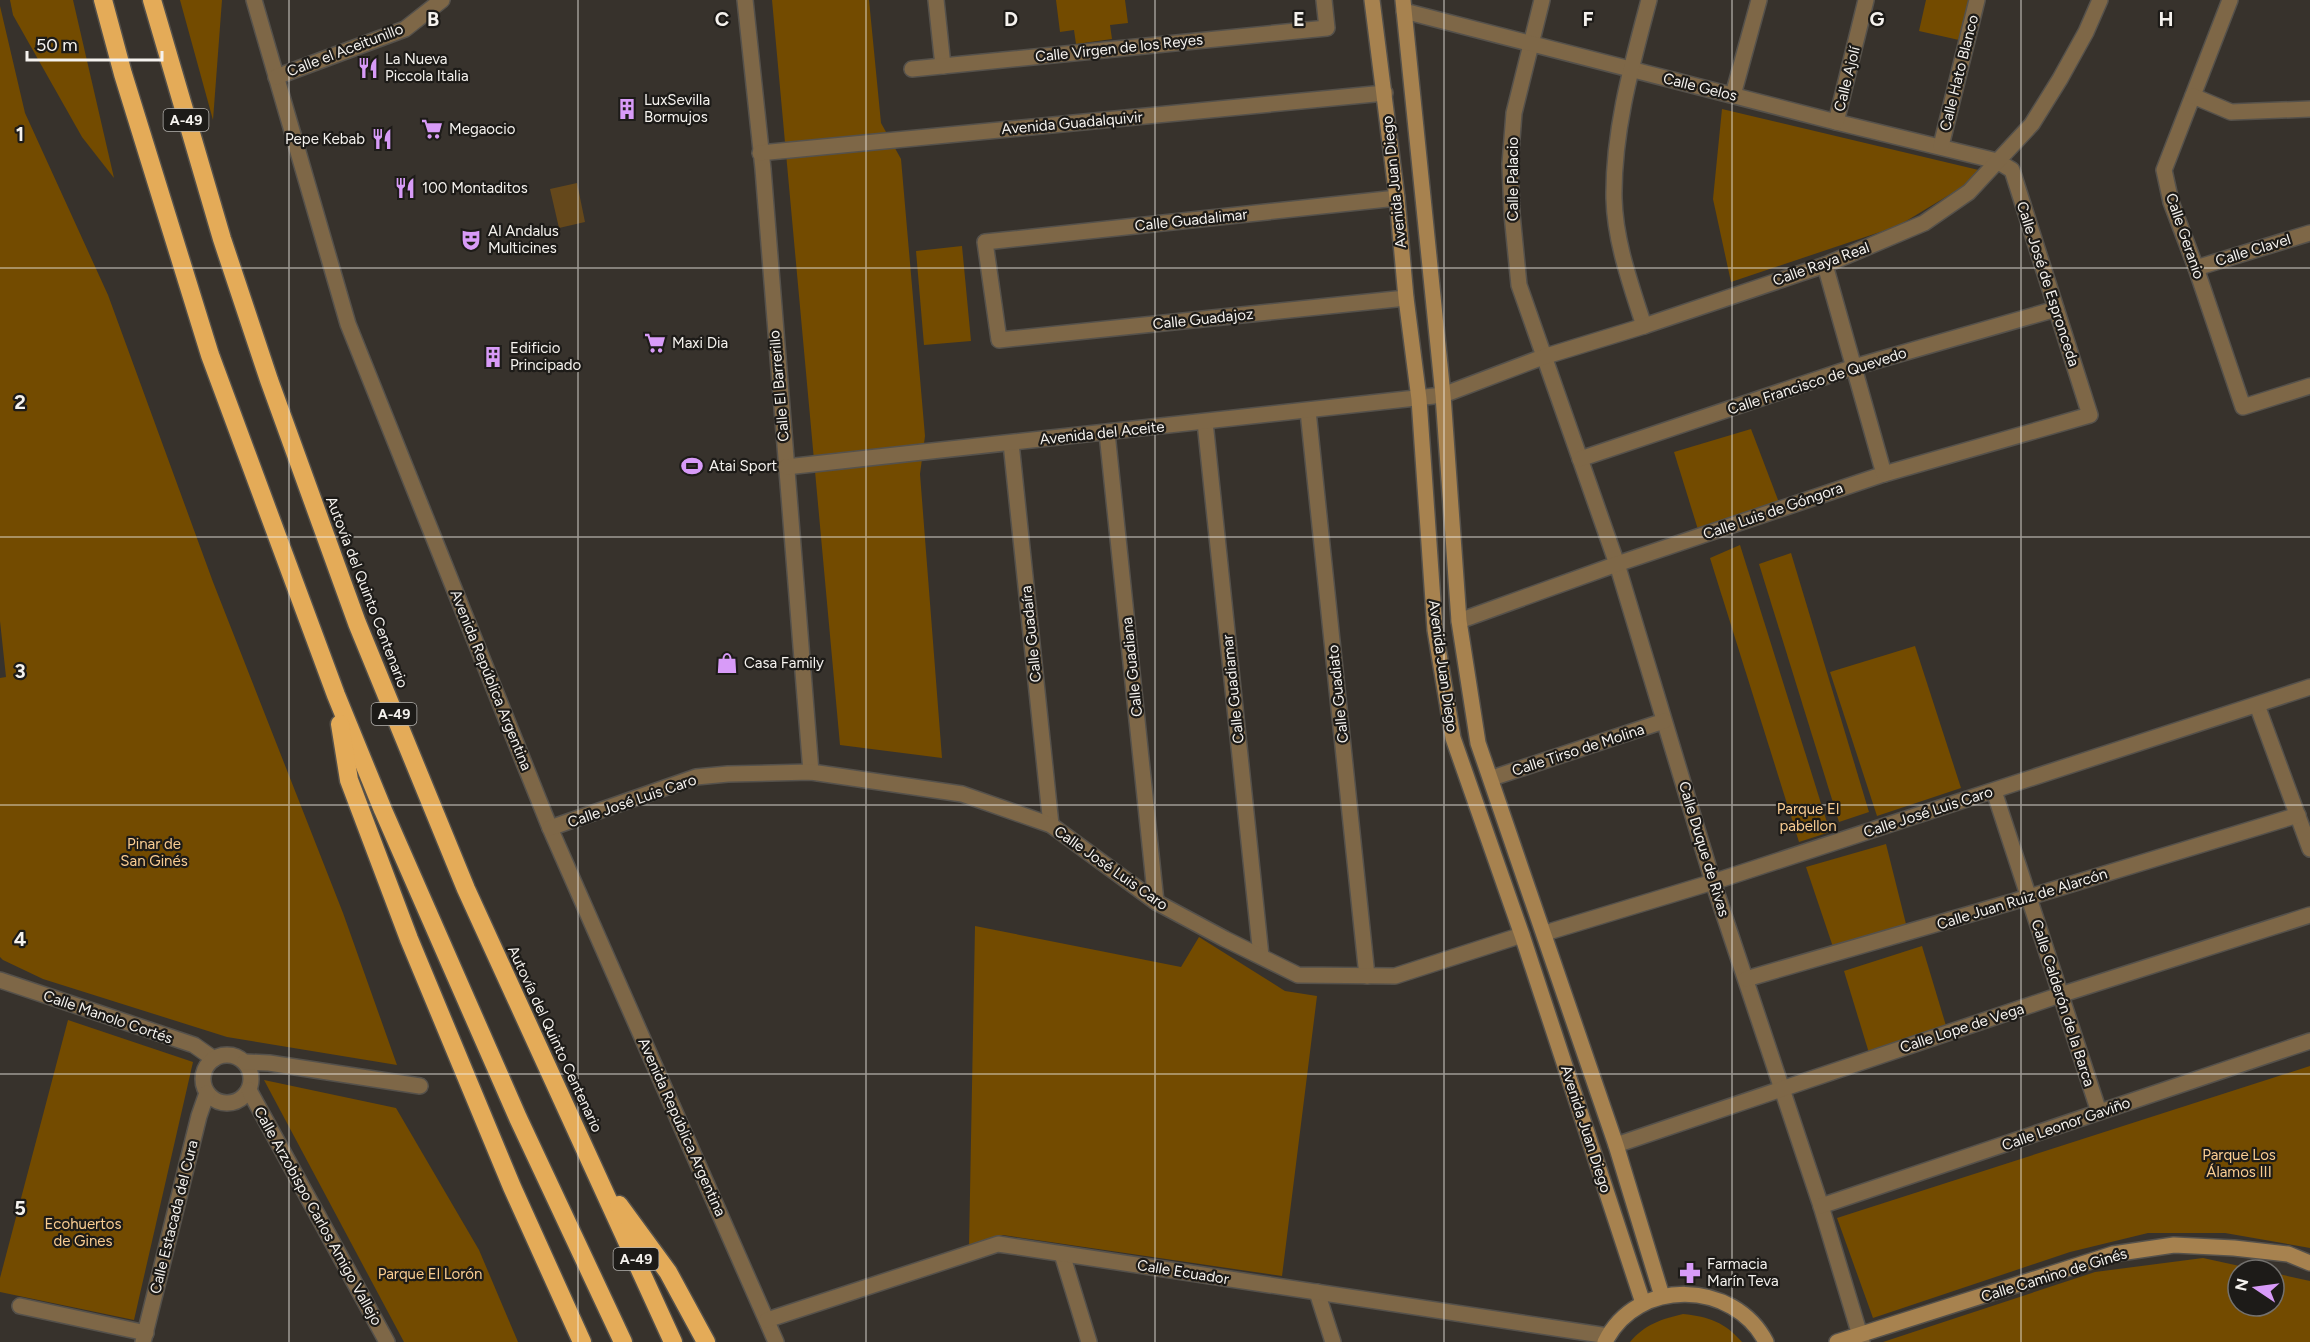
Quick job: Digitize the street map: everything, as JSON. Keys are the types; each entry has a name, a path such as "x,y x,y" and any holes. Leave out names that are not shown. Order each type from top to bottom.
{"highway":[{"name":"A-49","path":"103,0 210,356 336,695 383,810 518,1118 623,1342"},
{"name":"Autovía del Quinto Centenario","path":"152,0 222,239 269,380 357,623 466,890 673,1342"},
{"path":"336,695 349,780 408,939 512,1188 582,1342"},
{"path":"598,1177 668,1272 706,1342"}],"street":[{"name":"Avenida República Argentina","path":"254,0 348,324 550,828 776,1342"},
{"name":"Calle el Aceitunillo","path":"276,77 405,29 442,0"},
{"name":"Calle El Barrerillo","path":"745,0 763,169 811,772"},
{"path":"936,0 942,66"},
{"name":"Calle Virgen de los Reyes","path":"912,69 1327,28 1324,0"},
{"name":"Avenida Juan Diego","path":"1372,0 1419,399 1435,630 1453,738 1522,935 1643,1303"},
{"name":"Calle Palacio","path":"1542,0 1514,113 1510,164 1519,285 1543,357"},
{"path":"1644,326 1624,264 1614,198 1619,133 1630,70 1649,0"},
{"path":"1733,95 1759,0"},
{"name":"Calle Ajolí","path":"1836,122 1866,0"},
{"name":"Calle Hato Blanco","path":"1941,146 1977,0"},
{"name":"Calle Raya Real","path":"1419,399 1443,395 1543,357 1825,266 1924,224 1969,192 2032,124 2061,79 2100,0"},
{"name":"Calle Geranio","path":"2230,0 2164,171 2171,202 2243,406 2310,386"},
{"name":"Avenida Juan Diego","path":"1403,5 1443,395 1459,621 1478,743 1492,778 1616,1145 1662,1296"},
{"name":"Calle Gelos","path":"1403,5 1531,44 1997,161"},
{"name":"Avenida Guadalquivir","path":"760,153 1384,93"},
{"path":"2193,96 2231,112 2310,109"},
{"name":"Calle José de Espronceda","path":"1997,161 2012,170 2090,415"},
{"name":"Calle Guadalimar","path":"999,340 985,242 1397,198"},
{"name":"Calle Clavel","path":"2196,268 2310,233"},
{"path":"1825,266 1884,474"},
{"name":"Calle Guadajoz","path":"999,340 1406,298"},
{"name":"Calle Francisco de Quevedo","path":"1580,459 1854,367 2056,309"},
{"name":"Calle Duque de Rivas","path":"1543,357 1617,564 1713,882 1821,1206 1861,1339"},
{"name":"Avenida del Aceite","path":"786,468 1419,399"},
{"name":"Calle Guadiato","path":"1308,411 1367,976"},
{"name":"Calle Luis de Góngora","path":"1459,621 1617,564 1884,474 2090,415"},
{"name":"Calle Guadiamar","path":"1205,422 1261,956"},
{"name":"Calle Guadiana","path":"1107,433 1156,902"},
{"name":"Calle Guadaíra","path":"1011,443 1051,825"},
{"name":"Calle José Luis Caro","path":"1545,933 1713,882 2310,687"},
{"path":"2258,705 2310,849"},
{"name":"Calle Tirso de Molina","path":"1492,778 1664,721"},
{"name":"Calle José Luis Caro","path":"550,828 696,777 811,772 962,794 1051,825 1156,902 1298,975 1395,976 1522,935"},
{"name":"Calle Calderón de la Barca","path":"1994,791 2099,1112"},
{"name":"Calle Juan Ruiz de Alarcón","path":"1746,980 2298,815"},
{"name":"Calle Lope de Vega","path":"1616,1145 2060,995 2310,915"},
{"name":"Calle Manolo Cortés","path":"0,980 194,1046 214,1059"},
{"name":"Calle Leonor Gaviño","path":"1821,1206 2310,1041"},
{"path":"226,1055 239,1057 245,1062 251,1075 249,1090 244,1097 229,1104 220,1103 207,1093 204,1086 204,1071 214,1059 226,1055"},
{"path":"245,1062 269,1063 420,1086"},
{"name":"Calle Arzobispo Carlos Amigo Vallejo","path":"249,1090 387,1342"},
{"name":"Calle Estacada del Cura","path":"145,1337 199,1116 207,1093"},
{"name":"Calle Ecuador","path":"767,1320 998,1244 1607,1339"},
{"name":"Calle Camino de Ginés","path":"1837,1342 1861,1339 2113,1254 2174,1245 2288,1254 2310,1263"},
{"path":"1062,1254 1089,1342"},
{"path":"1317,1292 1334,1342"},
{"path":"1607,1339 1615,1326 1633,1309 1662,1296 1677,1293 1717,1298 1744,1314 1766,1342"},
{"path":"20,1306 145,1337"}],"green space":[{"path":"10,0 73,0 114,178 82,137 13,15"},
{"path":"180,0 222,0 213,120"},
{"path":"772,0 869,0 881,123 901,159 925,436 920,474 942,758 840,745"},
{"path":"1056,0 1125,0 1128,23 1110,25 1112,39 1076,44 1074,30 1060,32"},
{"path":"1926,0 1970,0 1959,40 1919,31"},
{"name":"Pinar de San Ginés","path":"0,6 25,113 108,295 213,582 343,913 397,1065 227,1037 43,979 0,957 0,678 6,677 0,621"},
{"path":"1722,109 1987,172 1898,226 1731,282 1713,199"},
{"path":"962,246 971,341 924,345 916,251"},
{"path":"1751,429 1781,508 1700,536 1674,452"},
{"name":"Parque El pabellon","path":"1740,545 1830,832 1799,842 1710,558"},
{"path":"1791,553 1869,812 1839,822 1759,564"},
{"path":"1915,646 1961,788 1877,816 1830,672"},
{"path":"1886,844 1906,924 1833,947 1806,867"},
{"path":"975,926 1181,967 1199,937 1285,991 1317,996 1282,1276 1003,1235 969,1247"},
{"path":"1922,946 1947,1029 1869,1053 1844,971"},
{"name":"Ecohuertos de Gines","path":"68,1020 193,1062 134,1320 0,1292 0,1278"},
{"name":"Parque Los Álamos III","path":"2310,1066 2310,1248 2225,1233 2148,1233 2070,1252 1873,1318 1837,1218"},
{"name":"Parque El Lorón","path":"264,1080 396,1108 479,1250 518,1342 404,1342"},
{"path":"2203,1258 2226,1263 2226,1318 2286,1318 2286,1276 2310,1281 2310,1342 1883,1342 2095,1272"},
{"path":"1683,1314 1701,1317 1723,1325 1742,1342 1630,1342 1654,1323"}],"shaded area":[{"path":"577,183 585,222 559,228 550,189"}],"place":[{"name":"La Nueva Piccola Italia","path":"368,68"},
{"name":"LuxSevilla Bormujos","path":"627,109"},
{"name":"Megaocio","path":"432,129"},
{"name":"Pepe Kebab","path":"382,139"},
{"name":"100 Montaditos","path":"405,188"},
{"name":"Al Andalus Multicines","path":"471,240"},
{"name":"Maxi Dia","path":"655,343"},
{"name":"Edificio Principado","path":"493,357"},
{"name":"Atai Sport","path":"692,466"},
{"name":"Casa Family","path":"727,663"},
{"name":"Farmacia Marín Teva","path":"1690,1273"}]}
